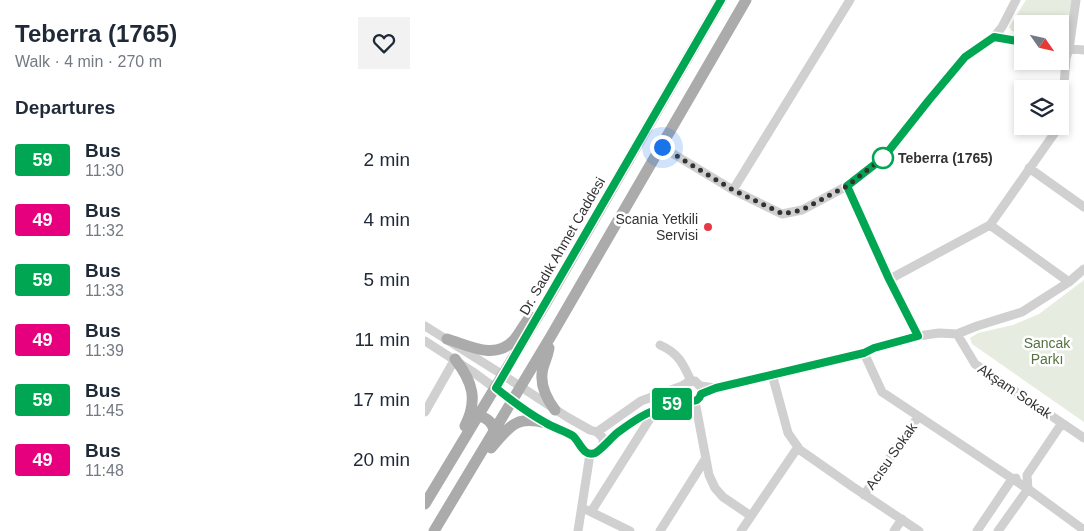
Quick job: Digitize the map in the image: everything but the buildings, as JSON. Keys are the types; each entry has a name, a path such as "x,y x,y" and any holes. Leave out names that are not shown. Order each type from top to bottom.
{"main road":[{"name":"Dr. Sadık Ahmet Caddesi","path":"425,504 546,303 721,0"},
{"path":"434,531 513,401 746,0"},
{"path":"447,339 483,350 500,349 512,342 530,317 546,303"},
{"path":"551,336 541,379 545,394 555,410"},
{"path":"451,463 455,445 471,414 473,401 467,376 455,359"},
{"path":"479,416 492,424 494,431"},
{"path":"478,459 490,449 506,430 515,424 529,420 546,423"}],"street":[{"path":"733,190 850,0"},
{"path":"662,147 733,190 783,214 802,210 847,186 883,158 965,57 994,37 1002,27 1016,0"},
{"path":"1069,31 1076,0"},
{"path":"994,37 1014,40"},
{"path":"1069,48 1084,50"},
{"path":"889,279 990,226 1053,135"},
{"path":"1029,168 1084,207"},
{"path":"847,186 889,279 918,336"},
{"path":"990,226 1069,282"},
{"path":"425,341 455,359 529,413 572,436 585,452 590,454 599,451 617,433 649,412 666,405 716,388 864,353 874,348 918,336 939,333 957,334 1022,312 1069,282 1084,269"},
{"path":"425,326 555,410 601,434 603,446"},
{"name":"Akşam Sokak","path":"957,334 975,364 1084,438"},
{"path":"660,345 676,354 691,381 695,381 709,475 715,488 723,497 751,516"},
{"path":"864,353 882,392 1028,489 1084,530"},
{"path":"425,412 455,359"},
{"path":"772,374 788,434 800,450 919,531"},
{"path":"580,444 582,435 586,432 594,431 641,401 683,386 691,381"},
{"path":"683,386 683,397 696,395"},
{"path":"591,512 657,409"},
{"name":"Acısu Sokak","path":"864,495 918,417"},
{"path":"998,531 1028,489 1027,475 1062,423"},
{"path":"741,531 798,447"},
{"path":"578,531 590,454"},
{"path":"660,531 706,458"},
{"path":"977,531 1012,479 1027,475"},
{"path":"581,508 630,531"},
{"path":"894,531 902,519"}],"green space":[{"path":"1026,0 1072,0 1069,28 1069,15 1017,15"},
{"path":"1014,19 1014,31 1009,27"},
{"name":"Sancak Parkı","path":"1084,280 1084,422 972,344 970,338 978,333 1013,325 1039,314"}],"bus line":[{"name":"59","path":"721,0 496,388 521,408 572,436 577,440 582,449 590,454 599,451 617,433 649,412 666,405 687,400 695,401 701,394 716,388 864,353 874,348 918,336 889,279 847,186 883,158 965,57 994,37 1014,40"}],"place":[{"name":"Teberra (1765)","path":"883,158"},
{"name":"Scania Yetkili Servisi","path":"708,227"}],"route":[{"path":"662,147 733,190 783,214 802,210 847,186 883,158"}]}
